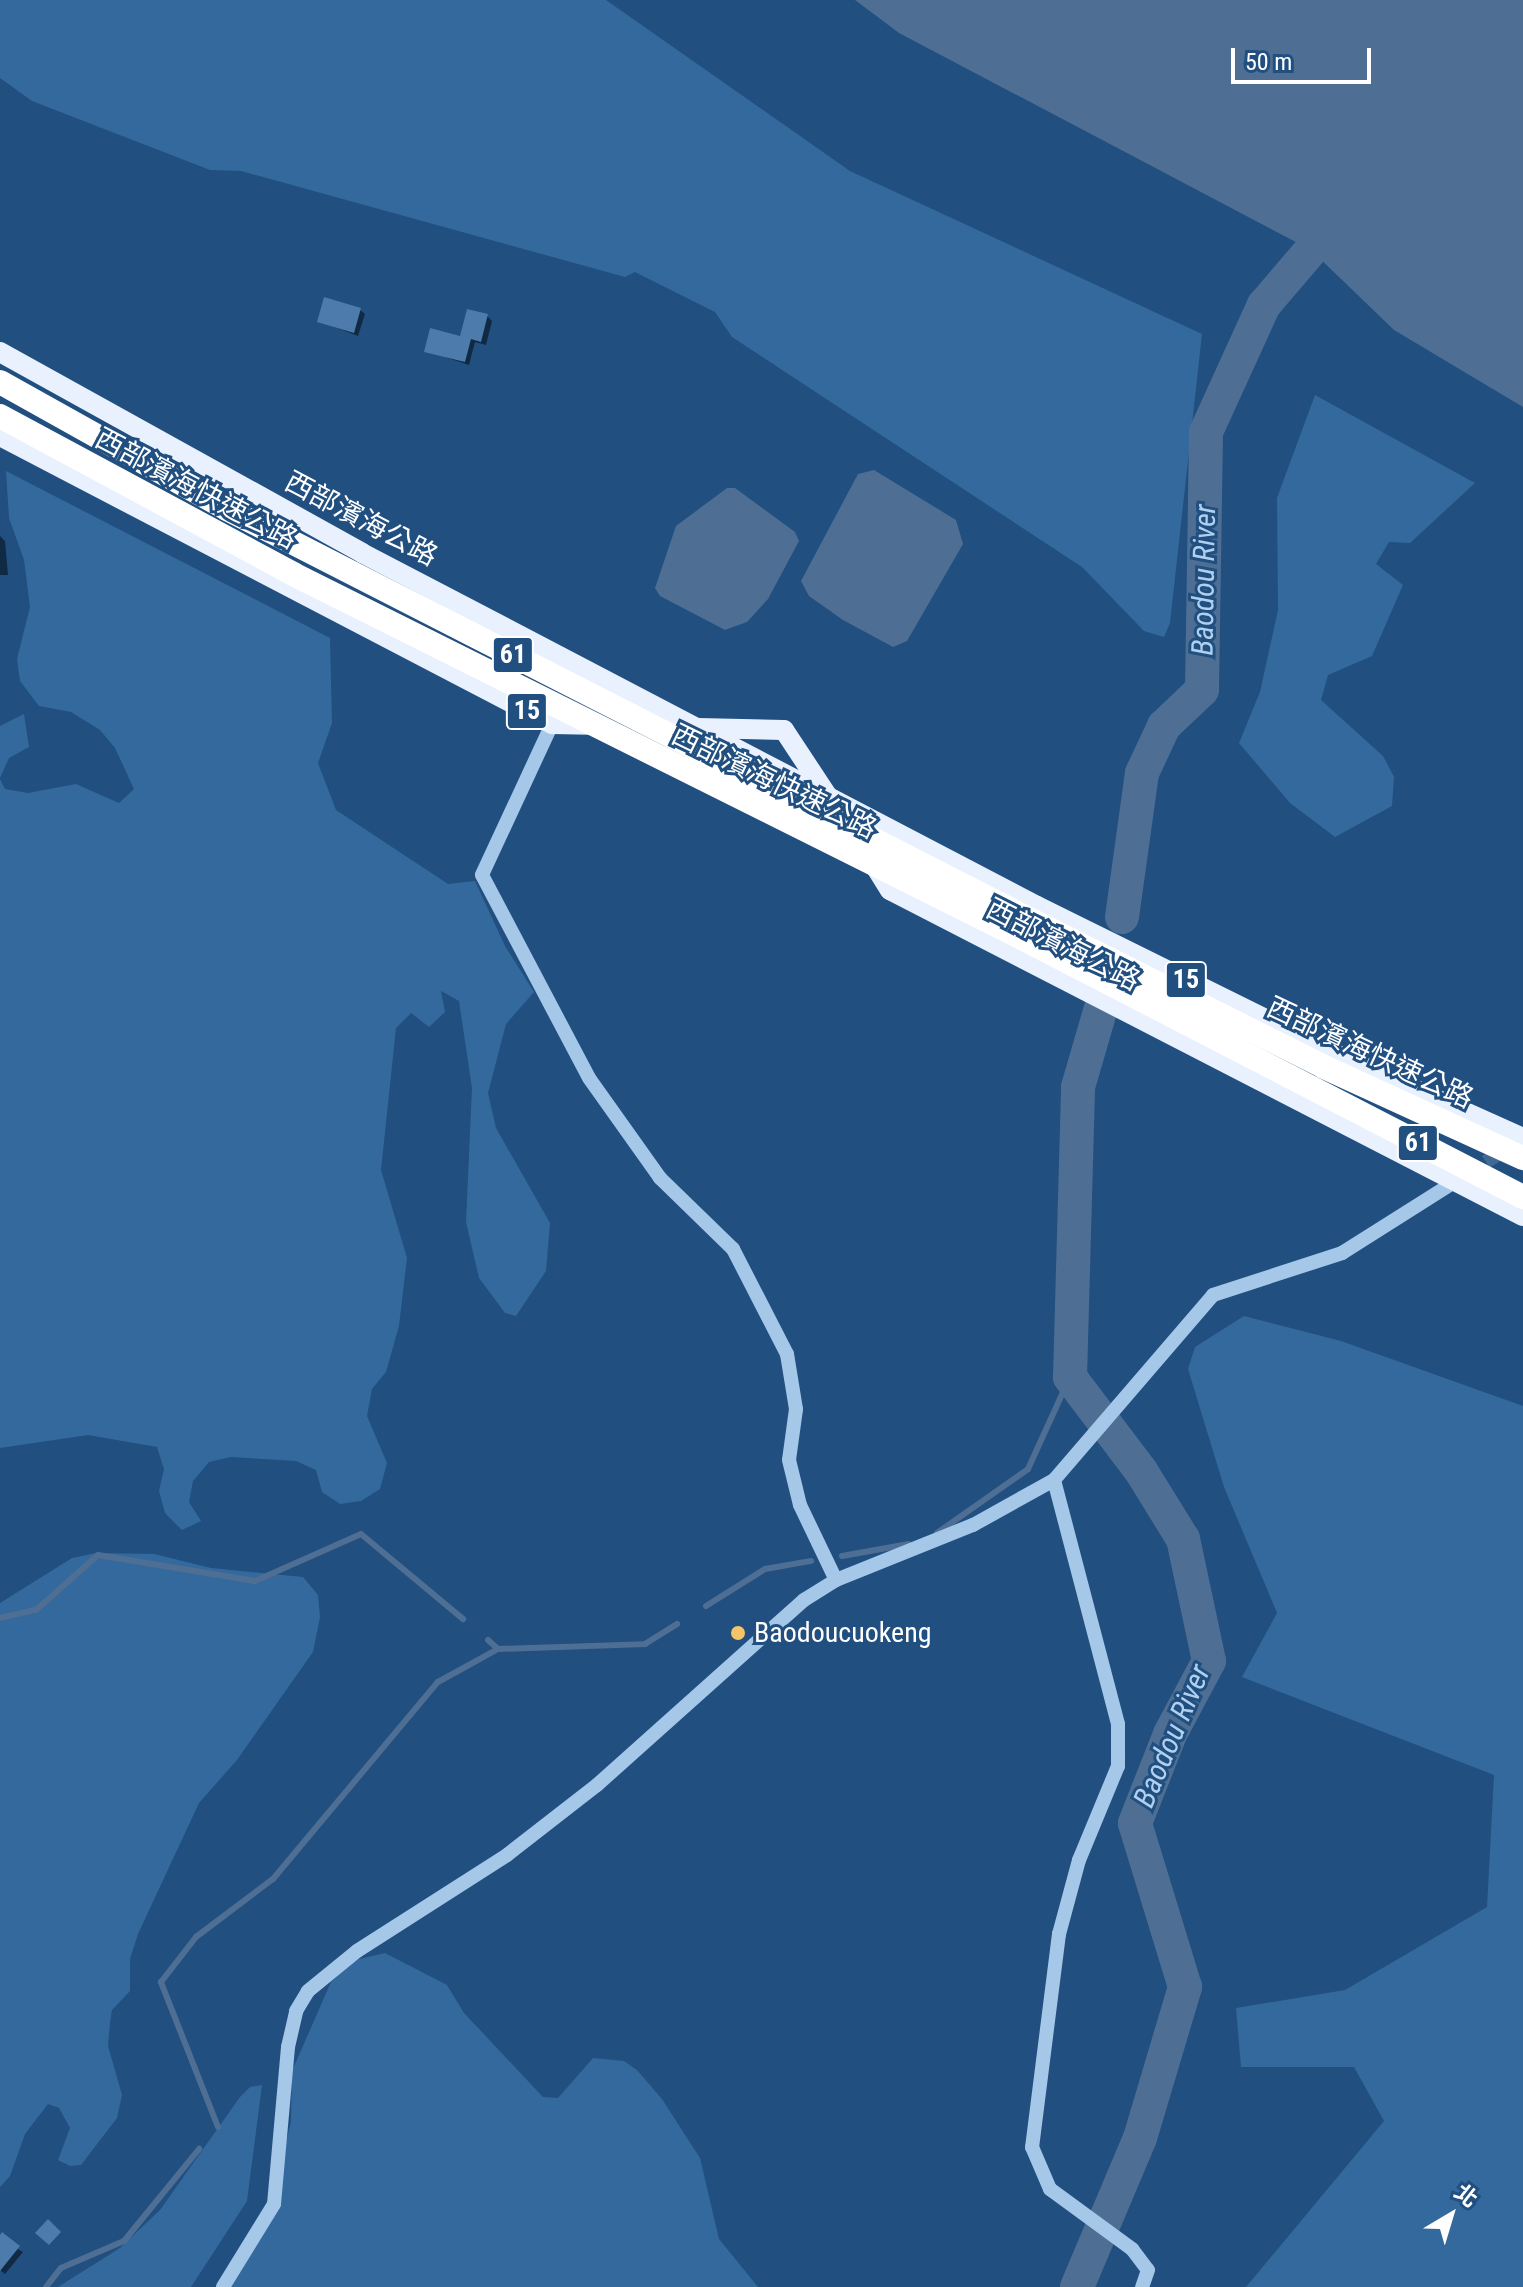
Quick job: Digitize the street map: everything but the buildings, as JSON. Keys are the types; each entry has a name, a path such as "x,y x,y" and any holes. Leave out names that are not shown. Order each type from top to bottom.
{"highway":[{"name":"西部濱海快速公路","path":"0,382 227,509 1027,929 1319,1077 1523,1197"},
{"name":"西部濱海快速公路","path":"0,416 293,574 1027,929"},
{"name":"西部濱海快速公路","path":"1319,1077 1522,1144"}],"main road":[{"name":"西部濱海公路","path":"0,352 362,553 1037,906 1522,1144"},
{"name":"西部濱海公路","path":"0,436 552,724 784,730 890,890 1523,1216"}],"street":[{"path":"552,724 482,875 589,1078 660,1178 733,1249 787,1354 796,1409 789,1460 800,1505 836,1580"},
{"path":"223,2287 274,2204 288,2047 296,2011 308,1991 357,1951 507,1855 586,1794 804,1600 836,1580 973,1525 1056,1478 1213,1295 1342,1253 1455,1182"},
{"path":"1056,1478 1118,1724 1118,1766 1079,1860 1059,1934 1032,2147 1050,2189 1132,2249 1148,2270 1142,2287"}],"shaded area":[{"path":"0,0 606,0 850,171 1202,334 1170,623 1164,637 1144,631 1082,567 732,337 715,312 635,272 625,277 241,171 210,170 32,101 0,78"},
{"path":"855,0 1523,0 1523,407 1394,330 1311,250 899,33"},
{"path":"1315,395 1475,483 1410,543 1389,542 1376,564 1403,585 1372,656 1328,675 1321,700 1383,756 1394,777 1392,806 1335,837 1290,803 1239,743 1260,692 1278,610 1277,498"},
{"path":"874,470 956,520 963,544 907,641 893,647 843,620 809,596 801,581 858,474"},
{"path":"6,471 330,638 332,723 318,763 336,810 448,884 475,881 505,946 534,992 506,1024 488,1093 496,1128 550,1223 546,1271 516,1316 505,1313 479,1278 466,1222 472,1088 459,1001 441,991 445,1012 429,1027 411,1013 396,1028 381,1170 407,1258 399,1326 386,1372 372,1389 367,1416 387,1463 380,1489 361,1501 340,1504 322,1492 316,1470 296,1461 231,1457 209,1462 193,1481 189,1502 201,1521 182,1530 165,1513 159,1491 164,1469 157,1447 88,1435 0,1448 0,779 5,789 28,793 76,784 119,803 134,789 115,748 100,730 71,712 39,706 20,681 17,659 30,607 24,560 9,518"},
{"path":"727,488 735,488 795,532 799,541 768,599 747,622 725,630 660,596 655,588 676,526"},
{"path":"24,714 29,747 9,758 0,778 0,726"},
{"path":"1244,1316 1341,1341 1523,1406 1523,2287 1246,2287 1384,2121 1354,2067 1241,2067 1236,2008 1345,1990 1487,1907 1494,1775 1242,1677 1277,1613 1224,1487 1188,1369 1195,1347"},
{"path":"96,1553 154,1554 211,1568 303,1577 318,1595 320,1617 313,1652 237,1760 199,1803 138,1934 130,1959 130,1991 112,2010 110,2022 108,2046 122,2095 117,2118 81,2165 70,2166 58,2160 70,2128 59,2108 48,2104 25,2134 10,2176 0,2187 0,1603 72,1558"},
{"path":"385,1953 447,1985 464,2013 543,2097 558,2098 593,2058 624,2061 637,2070 662,2099 700,2158 719,2239 758,2287 231,2287 264,2230 291,2122 292,2071 331,1982 355,1960"},
{"path":"262,2085 247,2201 191,2287 58,2287 120,2248 160,2210 240,2097 250,2087"}],"waterway":[{"name":"Baodou River","path":"1122,917 1142,773 1164,726 1202,690 1206,432 1264,305 1311,250"},
{"name":"Baodou River","path":"1077,2287 1140,2138 1185,1987 1135,1823 1170,1734 1209,1661 1183,1539 1141,1471 1070,1377 1078,1087 1101,1008"},
{"path":"937,1533 1028,1469 1070,1377"},
{"path":"0,1618 36,1610 98,1555 255,1581 361,1534 463,1619"},
{"path":"842,1556 909,1544"},
{"path":"706,1606 765,1569 811,1561"},
{"path":"218,2127 161,1982 196,1937 273,1879 438,1682 498,1649 645,1644 677,1624"},
{"path":"488,1640 498,1649"},
{"path":"46,2287 61,2268 124,2241 199,2149"}],"tunnel":[{"path":"1468,1173 1508,1148"}],"place":[{"name":"Baodoucuokeng","path":"738,1633"}]}
